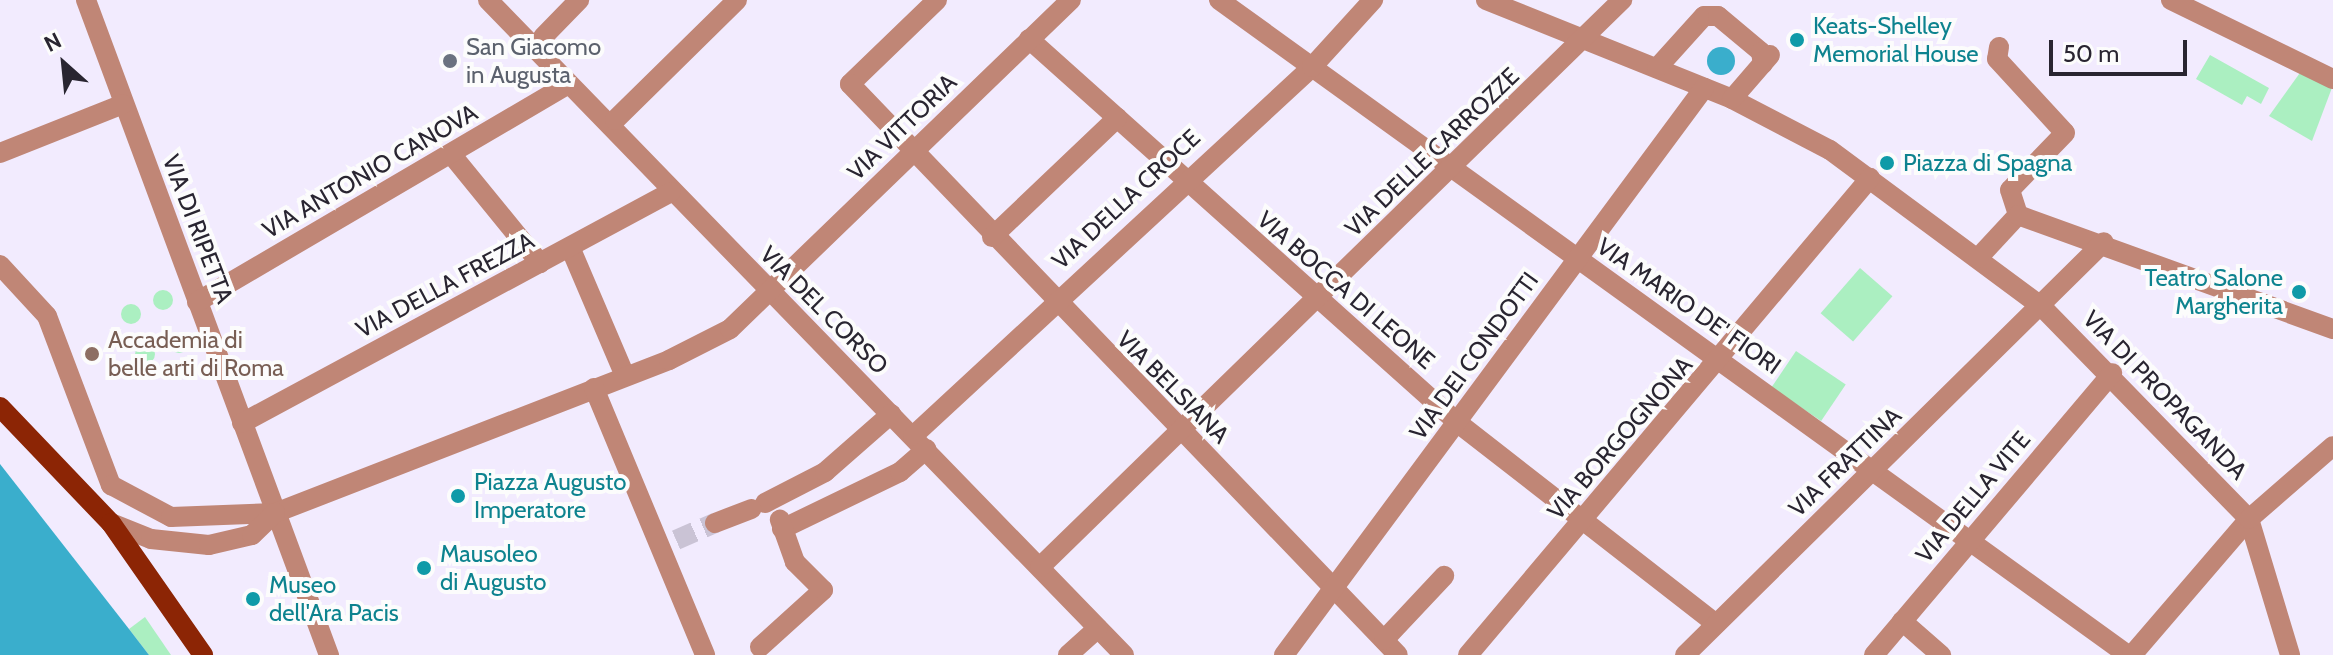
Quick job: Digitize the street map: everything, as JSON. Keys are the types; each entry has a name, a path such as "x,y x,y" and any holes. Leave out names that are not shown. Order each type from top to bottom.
{"main road":[{"path":"0,407 111,523 203,655"}],"street":[{"name":"VIA DI RIPETTA","path":"86,0 329,655"},
{"name":"VIA DEL CORSO","path":"488,0 671,192 920,442 1124,655"},
{"path":"543,37 579,0"},
{"path":"615,120 737,0"},
{"name":"VIA BELSIANA","path":"937,0 850,84 1053,303 1391,648"},
{"name":"VIA VITTORIA","path":"594,388 719,336 1071,0"},
{"name":"VIA MARIO DE' FIORI","path":"1219,0 1576,259 1973,538 2130,655"},
{"name":"VIA DELLA CROCE","path":"773,516 900,472 920,442 1053,303 1183,181 1312,67 1373,0"},
{"path":"1486,0 1732,99 1870,178 2042,307 2104,242"},
{"path":"1584,40 1622,0"},
{"path":"2171,0 2333,79"},
{"path":"1657,68 1704,16 1718,16 1767,58 1732,99"},
{"name":"VIA BOCCA DI LEONE","path":"1029,39 1183,181 1458,423 1716,624"},
{"name":"VIA DELLE CARROZZE","path":"1040,567 1584,40"},
{"path":"1999,47 1997,59 2065,133 2010,190 2018,215"},
{"name":"VIA ANTONIO CANOVA","path":"197,302 569,84"},
{"name":"VIA DEI CONDOTTI","path":"1284,655 1704,88"},
{"path":"0,153 123,104"},
{"path":"992,237 1117,118"},
{"path":"451,154 540,263"},
{"name":"VIA BORGOGNONA","path":"1468,655 1721,360 1870,178"},
{"name":"VIA DELLA FREZZA","path":"242,423 671,192"},
{"path":"1978,258 2018,215"},
{"path":"2018,215 2104,242 2333,329"},
{"path":"570,247 625,376"},
{"path":"0,265 47,316 111,485 171,517 275,513 594,388 668,543 705,655"},
{"name":"VIA DI PROPAGANDA","path":"2042,307 2112,373 2249,519"},
{"name":"VIA FRATTINA","path":"1685,655 2042,307"},
{"name":"VIA DELLA VITE","path":"1874,655 2112,373"},
{"path":"715,523 773,516 891,414"},
{"path":"2130,655 2249,519 2333,446"},
{"path":"111,523 151,539 209,545 252,535 275,513"},
{"path":"751,651 823,590 795,562 773,516"},
{"path":"2249,519 2290,655"},
{"path":"1391,648 1444,576"},
{"path":"1902,621 1941,655"},
{"path":"1068,655 1098,628"}],"green space":[{"path":"2210,55 2269,88 2261,104 2247,96 2242,105 2196,79"},
{"path":"2302,70 2333,85 2312,141 2269,116"},
{"path":"1860,268 1892,296 1853,341 1821,313"},
{"path":"159,290 167,290 173,300 167,310 159,310 153,304 153,296"},
{"path":"131,304 138,307 141,314 138,321 131,324 124,321 121,314 124,307"},
{"path":"175,333 183,333 189,343 183,353 175,353 169,347 169,339"},
{"path":"145,344 152,347 155,354 152,361 145,364 138,361 135,354 138,347"},
{"path":"1796,351 1846,385 1821,421 1771,387"},
{"path":"145,617 171,655 149,655 129,629"}],"water":[{"path":"1721,47 1731,51 1735,61 1731,71 1721,75 1711,71 1707,61 1711,51"},
{"path":"0,464 129,629 149,655 0,655"}],"tunnel":[{"path":"676,540 715,523"}],"place":[{"name":"Keats-Shelley Memorial House","path":"1797,40"},
{"name":"San Giacomo in Augusta","path":"450,61"},
{"name":"Piazza di Spagna","path":"1887,163"},
{"name":"Teatro Salone Margherita","path":"2299,292"},
{"name":"Accademia di belle arti di Roma","path":"92,354"},
{"name":"Piazza Augusto Imperatore","path":"458,496"},
{"name":"Mausoleo di Augusto","path":"424,568"},
{"name":"Museo dell'Ara Pacis","path":"253,599"}]}
